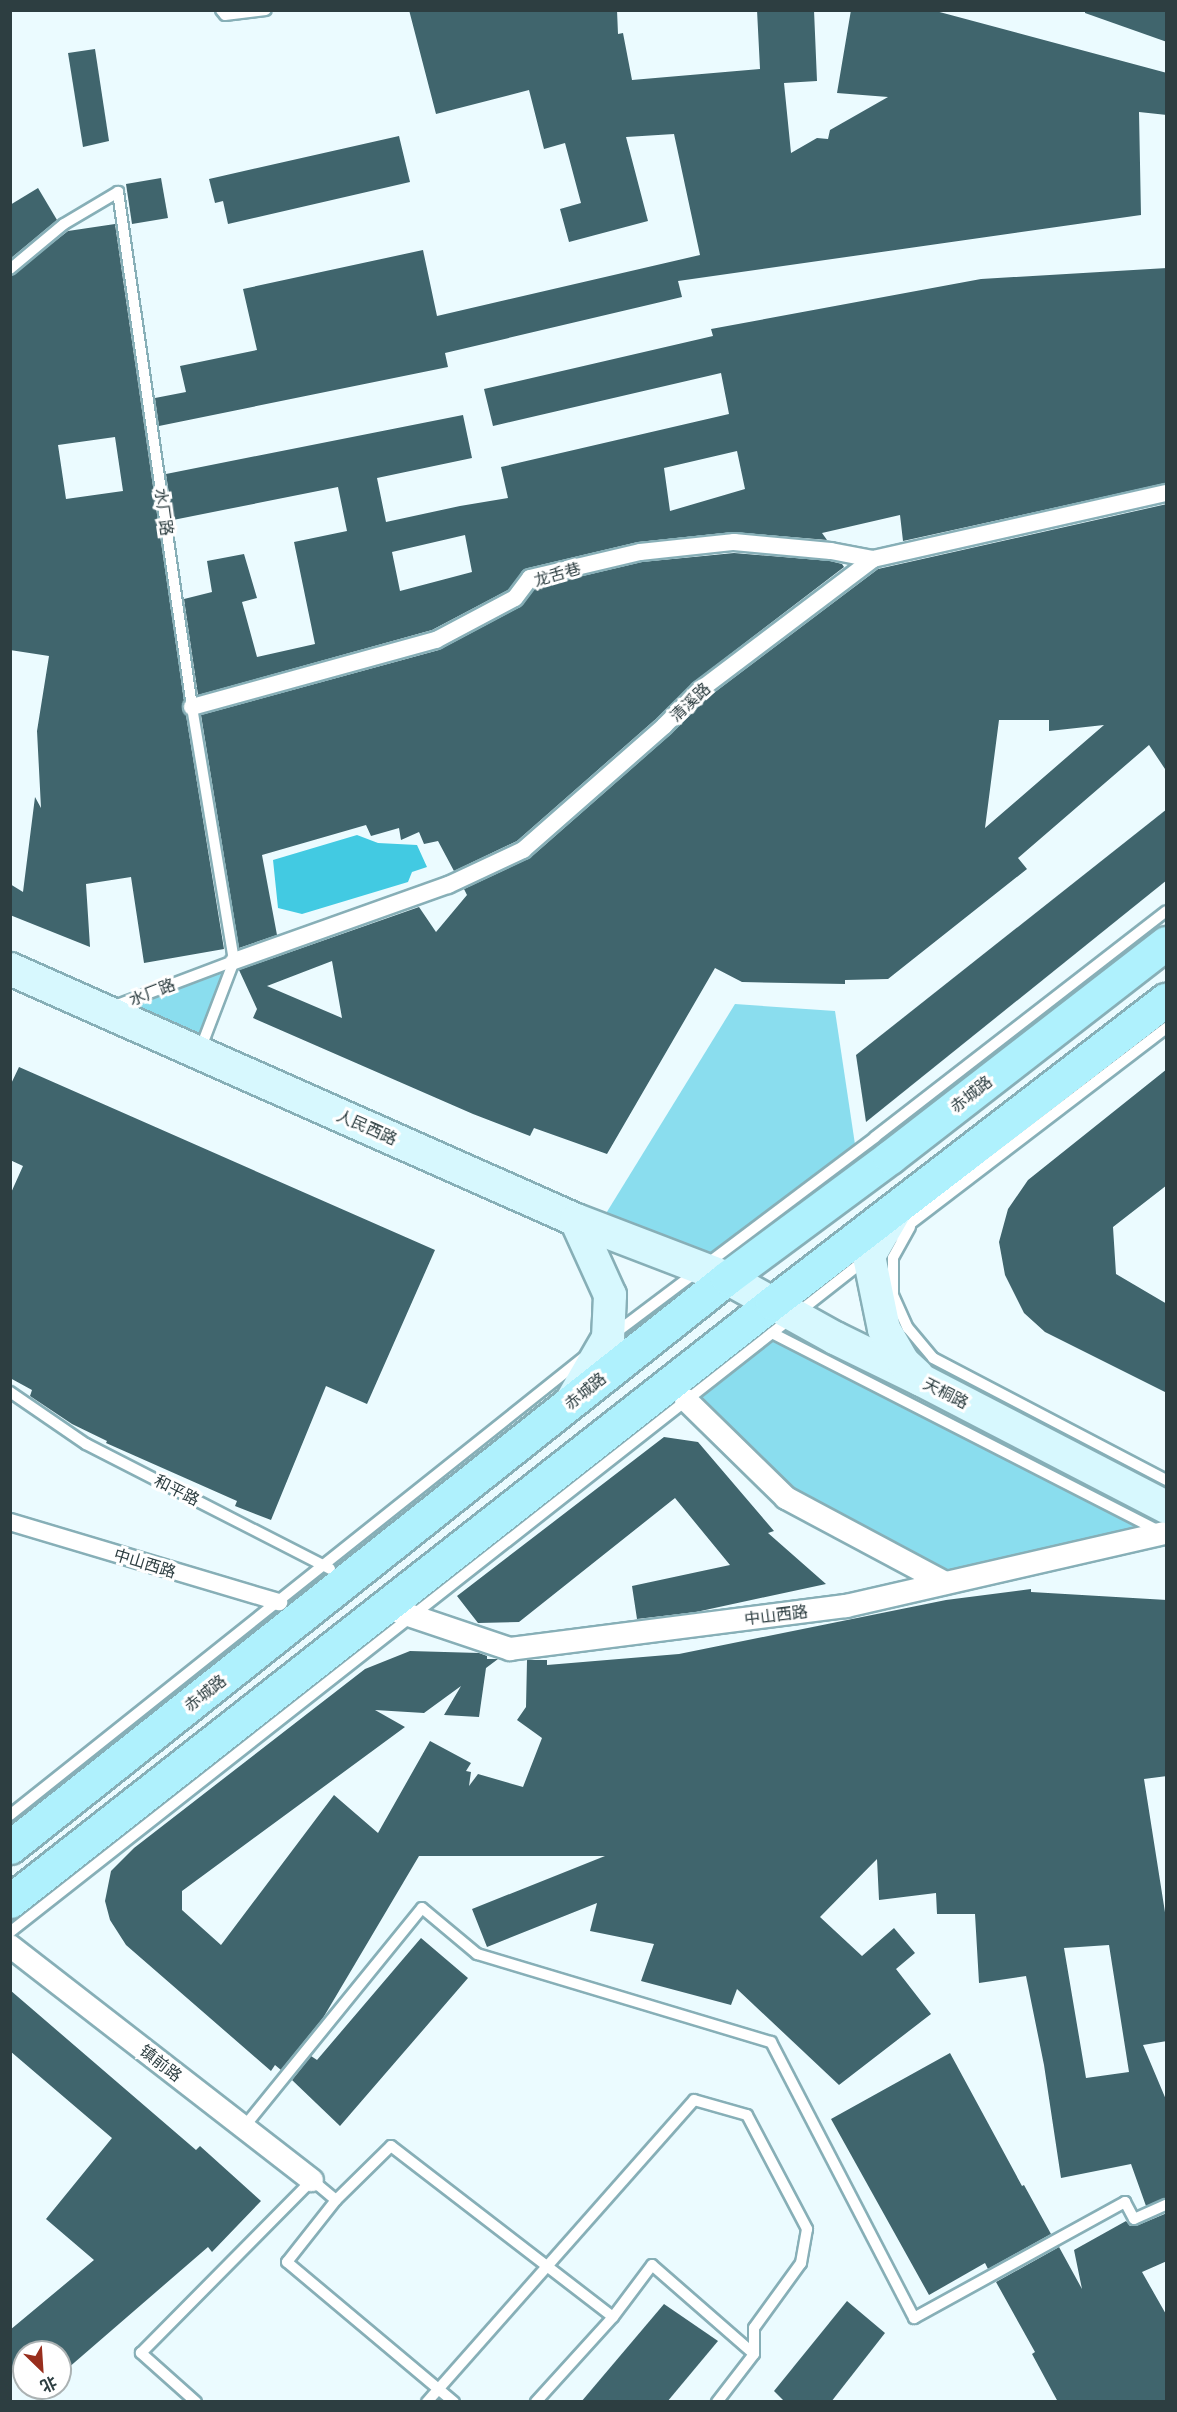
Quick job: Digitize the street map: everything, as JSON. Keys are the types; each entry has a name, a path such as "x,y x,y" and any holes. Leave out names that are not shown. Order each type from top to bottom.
{"main road":[{"name":"赤城路","path":"10,1847 571,1402 713,1273 890,1157 1167,943"},
{"name":"人民西路","path":"10,969 576,1220 713,1273"},
{"path":"10,1901 398,1612 780,1317 1167,1000"},
{"path":"905,1214 870,1256 884,1329 904,1363 921,1380"},
{"path":"571,1402 608,1338 610,1295 576,1220"},
{"name":"天桐路","path":"713,1273 780,1317 921,1380 1166,1527"}],"street":[{"name":"清溪路","path":"234,961 448,885 523,850 664,726 700,690 873,559 1167,493"},
{"name":"龙舌巷","path":"192,707 436,640 515,598 530,578 639,552 734,542 831,551 873,559"},
{"path":"686,1400 786,1498 945,1583"},
{"name":"中山西路","path":"10,1522 279,1602"},
{"name":"中山西路","path":"398,1612 510,1649 846,1606 1166,1527"},
{"name":"镇前路","path":"10,1946 312,2180"}],"lane":[{"path":"221,10 225,15 266,10"},
{"name":"水厂路","path":"10,269 64,224 118,192 192,707 234,961 104,1010"},
{"path":"10,1815 608,1338 713,1273 875,1137 1167,911"},
{"path":"199,1053 234,961"},
{"path":"1167,1028 905,1214 893,1258 893,1294 908,1328 933,1358 1167,1480"},
{"path":"10,1932 398,1612 686,1400 780,1317 870,1256"},
{"path":"780,1317 1166,1527"},
{"name":"和平路","path":"10,1392 86,1444 349,1578"},
{"path":"244,2127 423,1908 477,1954 771,2042 914,2318 1125,2202 1134,2219 1167,2205"},
{"path":"427,2402 694,2100 747,2115 807,2229 801,2263 754,2328 754,2354 717,2402"},
{"path":"454,2402 287,2262 336,2200 391,2146 613,2317"},
{"path":"196,2402 141,2353 312,2180 336,2200"},
{"path":"536,2402 613,2317 652,2265 754,2354"}],"shaded area":[{"path":"357,835 378,843 417,845 427,867 412,872 408,882 302,914 278,908 273,860"},
{"path":"234,961 199,1053 104,1010"},
{"path":"735,1004 835,1011 856,1151 699,1268 597,1228"},
{"path":"772,1333 1164,1533 945,1583 786,1498 686,1400"}],"building":[{"path":"409,10 617,10 618,34 623,33 632,80 760,69 757,10 814,10 817,81 784,83 791,153 817,138 828,139 830,130 888,97 837,93 851,10 932,10 1167,73 1167,115 1139,112 1141,215 678,281 682,297 445,353 448,367 159,426 155,398 186,392 180,366 257,350 243,289 423,250 437,316 700,255 674,134 626,137 648,221 569,242 560,209 581,203 565,143 544,149 529,90 436,114"},
{"path":"1085,10 1167,10 1167,42 1085,13"},
{"path":"95,49 109,141 83,147 68,53"},
{"path":"399,136 410,182 228,224 223,201 215,203 209,179"},
{"path":"161,178 168,218 132,224 126,184"},
{"path":"38,188 57,220 10,259 10,205"},
{"path":"115,224 184,701 182,709 186,715 224,949 144,963 131,877 86,884 90,947 10,915 10,884 23,892 35,797 41,808 37,731 49,656 10,650 10,276 68,231","holes":["115,437 123,491 66,499 58,445"]},
{"path":"1167,268 1167,483 903,541 900,515 822,533 827,540 733,532 638,542 528,568 508,590 432,630 198,695 184,599 212,592 207,561 244,554 257,598 242,602 257,657 315,644 294,542 347,531 338,487 173,520 166,474 463,415 472,458 377,478 386,522 508,498 501,467 729,414 721,373 493,426 484,389 713,336 711,329 981,279","holes":["737,451 745,489 670,511 664,468","465,535 472,572 400,591 392,552"]},
{"path":"1167,504 1167,772 1149,745 1018,858 1027,869 888,979 845,980 845,984 742,982 715,968 607,1154 534,1128 530,1136 473,1114 253,1018 257,1009 239,970 419,907 436,932 467,895 464,889 530,858 671,734 707,698 878,569","holes":["999,720 1049,720 1049,731 1104,725 985,828","332,961 342,1018 267,986"]},
{"path":"734,553 830,561 842,564 844,567 694,682 657,718 517,841 454,871 438,841 424,844 419,832 401,840 399,828 371,836 366,825 262,855 277,935 239,948 201,715 439,650 520,607 536,587 642,562"},
{"path":"1167,809 1167,880 866,1122 856,1055"},
{"path":"19,1067 435,1250 367,1404 326,1386 271,1520 235,1506 237,1501 106,1443 107,1441 72,1424 30,1396 32,1390 10,1378 10,1195 23,1166 10,1160 10,1086"},
{"path":"1167,1069 1167,1185 1113,1227 1116,1274 1167,1304 1167,1393 1045,1332 1024,1313 1005,1275 999,1242 1008,1209 1028,1180"},
{"path":"664,1437 698,1442 774,1531 768,1533 826,1584 696,1612 637,1619 632,1586 730,1565 675,1498 519,1622 478,1623 457,1596"},
{"path":"1031,1589 1031,1592 1167,1600 1167,1776 1144,1779 1167,1925 1167,2041 1143,2045 1167,2102 1167,2198 1146,2206 1131,2164 1061,2178 1044,2065 1026,1976 979,1983 975,1914 937,1914 936,1893 879,1900 877,1859 820,1917 862,1956 894,1928 915,1953 896,1969 931,2014 839,2085 737,1989 731,2005 641,1981 654,1944 590,1931 597,1903 487,1947 472,1909 605,1856 419,1856 323,2018 281,2070 275,2065 271,2071 126,1945 110,1920 105,1901 111,1871 134,1848 365,1669 410,1651 479,1653 487,1656 487,1659 498,1659 486,1668 479,1717 444,1715 461,1686 424,1713 375,1710 405,1727 182,1891 182,1910 221,1945 334,1795 378,1833 430,1741 471,1763 466,1771 471,1772 469,1786 478,1774 523,1787 542,1738 517,1720 526,1707 527,1660 547,1660 547,1665 679,1654 946,1600","holes":["1109,1945 1129,2072 1086,2078 1064,1948"]},
{"path":"421,1938 468,1978 340,2126 292,2080 311,2056 317,2060"},
{"path":"10,1990 196,2150 200,2146 261,2201 212,2252 208,2247 72,2365 72,2340 12,2340 12,2367 10,2365 10,2330 94,2260 46,2219 112,2138 10,2051"},
{"path":"950,2053 1022,2186 1024,2185 1051,2234 988,2269 985,2263 929,2295 831,2119"},
{"path":"1167,2213 1167,2261 1142,2272 1167,2316 1167,2402 1058,2402 1032,2354 1035,2352 996,2282 1059,2247 1082,2289 1074,2250 1126,2221 1130,2226 1136,2226"},
{"path":"847,2301 885,2333 831,2402 785,2402 774,2391"},
{"path":"664,2304 718,2341 667,2402 581,2402"}]}
